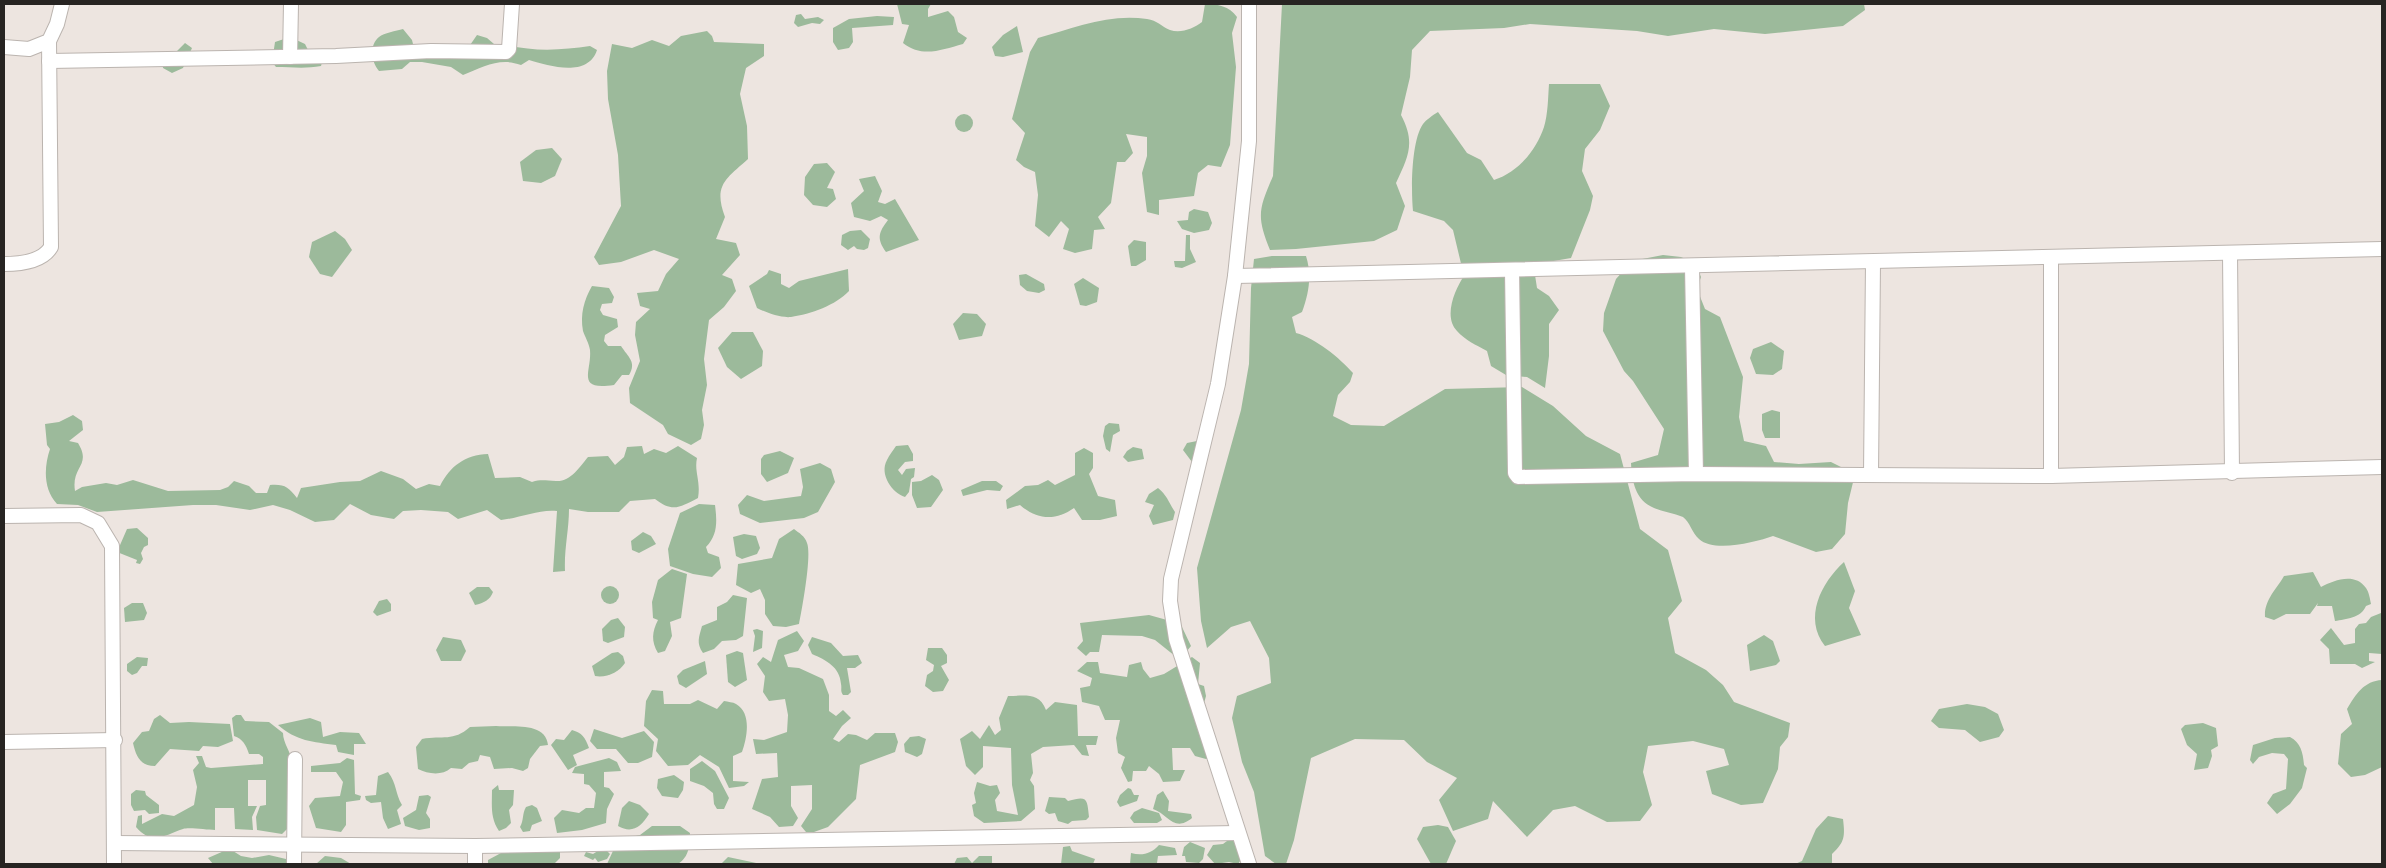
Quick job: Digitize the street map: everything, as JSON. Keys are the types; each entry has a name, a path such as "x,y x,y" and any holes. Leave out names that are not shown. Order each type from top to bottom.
{"street":[{"path":"4,264 29,262 46,253 51,247 49,41 58,24 62,4"},
{"path":"290,57 291,4"},
{"path":"49,61 290,57 431,51 506,52 509,48 512,4"},
{"path":"1249,4 1249,141 1235,276 1218,384 1171,579 1170,602 1176,639 1225,789 1237,832 1249,864"},
{"path":"4,47 29,49 49,41"},
{"path":"1235,276 2382,250"},
{"path":"2230,253 2232,473"},
{"path":"2051,258 2051,476"},
{"path":"1871,475 1873,262"},
{"path":"1692,266 1696,474"},
{"path":"1512,271 1516,475 2051,476 2232,473 2382,467"},
{"path":"4,516 81,516 98,523 109,539 112,553 115,740 114,864"},
{"path":"4,742 115,740"},
{"path":"294,864 295,759"},
{"path":"114,843 475,846 1237,832"},
{"path":"475,846 475,864"}],"green space":[{"path":"897,4 931,4 928,9 928,17 948,11 954,17 958,32 967,38 963,44 939,50 925,51 910,48 903,43 909,25 902,24"},
{"path":"1205,4 1223,6 1237,17 1232,33 1236,67 1230,145 1221,167 1208,165 1198,173 1194,196 1159,200 1159,215 1147,212 1142,173 1147,156 1147,137 1126,134 1133,153 1125,162 1117,162 1111,203 1098,217 1105,229 1094,230 1092,249 1075,253 1063,249 1069,229 1061,221 1049,237 1035,226 1038,195 1035,172 1024,167 1016,160 1025,133 1012,119 1030,52 1038,38 1092,22 1119,18 1151,20 1170,30 1183,31 1202,22"},
{"path":"1282,4 1864,4 1865,10 1843,26 1765,34 1714,29 1668,36 1637,31 1530,24 1504,28 1430,31 1412,50 1410,77 1401,115 1406,125 1409,150 1396,183 1405,206 1397,230 1374,241 1270,250 1263,229 1261,213 1262,205 1273,176"},
{"path":"801,14 805,19 818,17 824,20 820,24 812,23 798,27 794,23 796,15"},
{"path":"877,16 894,17 893,25 852,28 853,42 849,48 838,50 833,42 833,28 849,19"},
{"path":"1017,26 1023,52 1003,57 995,56 992,47 1003,35"},
{"path":"403,29 412,40 416,56 468,48 477,35 487,38 494,44 495,54 508,45 528,49 549,50 590,46 597,50 592,59 585,64 567,68 529,60 521,65 506,62 492,64 463,75 451,67 422,62 410,62 402,69 379,71 374,63 372,54 376,40 384,34"},
{"path":"707,31 712,36 714,42 764,44 764,56 746,68 740,94 747,126 748,159 733,172 721,190 720,197 725,217 716,239 736,243 740,255 722,275 732,279 736,291 724,307 709,320 704,359 707,385 702,410 704,425 701,439 691,445 668,434 663,425 630,403 629,388 640,361 635,335 636,322 650,309 640,306 637,293 658,291 666,274 679,259 654,250 621,262 599,265 594,257 621,206 618,155 608,99 607,71 612,44 632,48 652,40 669,46 681,36"},
{"path":"290,37 305,44 309,52 323,59 321,66 304,68 276,67 272,62 275,42"},
{"path":"185,43 192,48 183,68 172,73 163,68 162,60 174,54"},
{"path":"1549,84 1600,84 1610,106 1600,130 1585,149 1582,171 1593,196 1590,210 1571,258 1542,263 1535,275 1537,288 1549,296 1559,310 1549,324 1549,356 1545,388 1527,377 1506,375 1491,366 1487,351 1464,337 1453,325 1451,318 1452,303 1457,288 1464,276 1453,230 1444,221 1413,211 1412,179 1414,154 1419,132 1424,122 1438,112 1467,153 1481,160 1494,180 1510,172 1525,160 1536,144 1544,127 1548,106"},
{"path":"960,114 968,114 973,119 971,130 960,132 955,127 955,119"},
{"path":"552,148 562,159 555,176 541,183 523,181 520,162 536,150"},
{"path":"827,163 835,172 827,188 833,189 836,199 827,207 813,205 804,195 805,177 814,164"},
{"path":"875,176 882,191 878,202 885,204 895,199 919,240 886,252 881,243 880,235 882,228 888,220 881,216 870,221 854,217 851,203 864,191 859,179"},
{"path":"1194,209 1208,212 1212,223 1209,230 1194,233 1182,229 1177,221 1188,220 1189,212"},
{"path":"861,230 870,239 868,248 864,250 857,249 854,246 848,250 841,245 842,235 850,231"},
{"path":"335,231 345,239 352,250 332,277 320,274 309,257 312,242"},
{"path":"1186,235 1190,235 1190,249 1196,262 1182,268 1175,267 1174,261 1185,261"},
{"path":"1134,240 1146,242 1146,260 1136,266 1131,266 1128,246"},
{"path":"1663,255 1681,257 1695,263 1701,277 1697,289 1705,309 1720,317 1743,377 1739,417 1744,441 1766,446 1774,462 1799,464 1831,462 1855,474 1848,503 1845,534 1832,549 1816,552 1773,536 1735,545 1725,546 1706,543 1697,537 1683,517 1648,505 1639,495 1632,476 1631,463 1658,455 1664,429 1633,381 1624,371 1603,331 1604,313 1616,279 1632,261"},
{"path":"1272,256 1306,256 1309,284 1302,312 1292,317 1296,333 1311,339 1327,349 1353,373 1350,382 1338,395 1333,416 1351,425 1384,426 1445,389 1522,387 1553,406 1586,436 1620,454 1640,529 1668,550 1682,601 1668,618 1675,653 1706,670 1723,685 1734,702 1790,723 1788,737 1780,747 1778,769 1763,803 1741,805 1712,794 1706,771 1729,765 1724,749 1693,741 1648,746 1643,772 1652,805 1640,821 1607,822 1575,806 1553,810 1527,837 1493,801 1488,819 1453,831 1439,800 1457,778 1427,762 1404,740 1355,739 1311,758 1294,840 1286,864 1276,864 1265,856 1254,792 1242,762 1232,718 1237,696 1271,683 1269,658 1250,621 1231,627 1207,648 1201,621 1197,568 1241,410 1249,364 1251,288 1254,259"},
{"path":"848,269 849,291 844,296 823,308 791,317 774,315 757,308 749,286 767,274 769,270 781,274 781,284 789,288 799,281"},
{"path":"1026,274 1044,284 1045,290 1039,293 1027,291 1020,285 1019,275"},
{"path":"1083,278 1099,288 1097,302 1086,306 1080,305 1074,284"},
{"path":"592,286 609,288 614,297 612,303 602,304 600,310 603,315 617,319 618,327 605,335 604,341 608,346 621,346 632,363 629,375 622,375 614,385 594,385 588,378 590,350 583,331 582,313"},
{"path":"963,313 977,314 986,324 982,336 959,340 953,324"},
{"path":"732,332 753,332 763,351 762,366 741,379 727,367 718,348"},
{"path":"1771,342 1784,351 1782,369 1773,375 1756,374 1750,358 1753,349"},
{"path":"1772,410 1780,412 1780,438 1765,438 1762,430 1762,414"},
{"path":"73,415 82,421 83,430 69,441 78,443 83,457 76,476 75,491 82,487 106,483 117,485 133,480 168,491 220,490 228,487 234,481 249,486 256,493 267,493 270,485 283,486 297,498 301,488 360,481 381,471 403,479 416,489 429,484 440,486 448,473 465,459 488,454 495,478 520,477 532,482 541,480 561,481 574,473 588,457 608,456 615,465 624,457 627,447 642,446 644,454 654,449 666,453 678,446 697,458 698,498 676,507 667,506 655,499 630,501 619,512 588,512 569,509 565,571 553,572 557,511 543,511 501,520 487,510 458,519 448,512 421,510 403,511 394,519 371,515 350,504 334,520 315,522 290,510 273,505 250,510 216,505 193,505 97,512 78,505 57,504 52,498 47,485 46,470 50,449 47,445 45,424 59,422"},
{"path":"1109,423 1119,424 1120,431 1113,435 1110,452 1106,449 1103,436 1105,426"},
{"path":"1197,441 1197,463 1192,462 1183,450 1187,443"},
{"path":"908,445 913,454 913,461 905,462 898,470 902,475 906,469 915,468 909,492 905,497 891,487 886,477 885,465 896,446"},
{"path":"1133,447 1142,449 1144,459 1128,462 1123,457"},
{"path":"1084,448 1093,453 1093,468 1089,474 1098,496 1115,500 1117,516 1100,520 1082,520 1074,508 1053,517 1033,514 1020,505 1007,509 1006,500 1025,486 1038,485 1048,480 1055,485 1075,475 1075,453"},
{"path":"780,451 794,458 788,473 767,482 761,474 761,459 764,455"},
{"path":"820,463 831,469 835,482 818,512 804,518 760,523 740,514 738,505 747,495 764,501 801,496 803,487 800,469"},
{"path":"932,475 939,480 943,490 931,507 917,508 912,495 912,482 921,481"},
{"path":"982,481 996,481 1003,486 1000,491 987,490 963,496 961,490"},
{"path":"1158,488 1166,496 1175,512 1173,520 1153,525 1149,516 1154,505 1145,502 1149,494"},
{"path":"699,504 715,505 715,533 706,547 708,553 719,557 721,568 712,577 693,574 670,566 668,549 680,513"},
{"path":"137,528 148,538 148,545 144,547 141,553 143,559 140,564 136,563 137,560 117,552 127,529"},
{"path":"794,529 805,538 808,549 806,582 799,624 786,627 773,626 765,614 765,600 760,589 751,593 736,585 738,564 772,558 779,539"},
{"path":"643,532 651,536 656,544 639,553 632,550 631,541"},
{"path":"744,534 756,536 760,548 757,554 742,559 736,556 733,537"},
{"path":"1844,562 1855,591 1849,608 1861,635 1825,646 1815,624 1815,613 1822,590"},
{"path":"672,569 687,574 681,618 670,622 672,636 665,651 658,653 653,636 658,620 653,618 652,602 658,580"},
{"path":"2313,572 2321,587 2338,580 2356,580 2367,590 2371,604 2366,606 2357,615 2335,621 2332,606 2317,606 2318,603 2310,614 2286,614 2274,620 2265,617 2268,600 2284,576"},
{"path":"610,586 616,589 619,595 616,601 610,604 604,601 601,595 604,589"},
{"path":"477,587 489,587 493,592 486,601 475,605 469,593"},
{"path":"733,595 747,598 743,636 736,640 722,641 714,649 703,653 699,643 702,626 717,620 717,607 727,602"},
{"path":"387,599 391,604 391,611 377,616 373,612 379,601"},
{"path":"132,603 143,603 147,613 144,620 125,622 124,608"},
{"path":"2381,613 2382,654 2369,653 2369,661 2375,662 2362,668 2355,664 2330,664 2329,649 2320,640 2331,628 2344,645 2355,643 2355,629 2359,624 2366,623 2371,617"},
{"path":"1149,615 1182,627 1191,646 1186,652 1175,656 1155,640 1142,636 1102,635 1099,652 1090,652 1086,656 1077,648 1083,641 1080,623"},
{"path":"618,618 625,627 624,637 608,643 603,641 602,629 611,620"},
{"path":"753,630 763,631 762,648 753,652 755,636"},
{"path":"797,631 804,641 798,651 784,655 788,667 799,668 823,679 829,695 829,711 836,716 843,710 851,718 842,726 833,739 839,742 848,734 867,740 875,733 895,733 898,742 895,752 860,765 856,799 828,827 814,832 806,832 801,826 812,809 812,785 791,786 791,806 798,818 793,826 779,827 770,817 752,809 762,779 778,777 777,753 756,754 753,739 764,740 787,732 788,715 785,699 769,701 763,692 765,676 757,664 763,657 771,662 778,640"},
{"path":"1764,635 1773,641 1780,661 1776,665 1750,671 1747,645"},
{"path":"443,637 461,640 466,651 461,661 441,661 436,650"},
{"path":"812,637 831,643 843,656 858,655 862,663 855,668 847,668 851,692 848,695 842,694 840,678 835,669 812,654 808,645"},
{"path":"928,648 942,648 947,655 947,663 941,666 949,680 943,691 933,692 925,686 927,675 933,671 934,665 926,660"},
{"path":"737,651 743,653 747,680 735,687 728,682 726,655"},
{"path":"618,652 623,656 625,663 616,672 595,676 592,666 612,653"},
{"path":"137,657 148,658 147,666 142,666 137,673 132,675 127,671 127,664"},
{"path":"1192,657 1200,663 1198,684 1204,686 1206,696 1203,707 1215,757 1206,759 1195,756 1190,748 1172,748 1173,770 1185,770 1180,781 1163,782 1159,774 1149,766 1146,771 1133,771 1132,781 1128,782 1121,768 1125,757 1118,753 1116,738 1120,720 1105,720 1099,706 1082,702 1080,688 1090,686 1092,678 1077,671 1087,662 1098,662 1100,673 1127,677 1129,665 1141,662 1143,669 1150,678 1164,674"},
{"path":"705,661 707,674 686,688 679,684 677,676 683,670"},
{"path":"2382,680 2382,767 2365,775 2351,777 2338,764 2341,734 2352,724 2347,709 2361,689 2370,683"},
{"path":"652,690 663,691 664,704 690,704 698,700 717,709 724,701 735,703 741,708 746,719 747,733 742,752 733,756 733,781 749,782 744,786 729,788 719,767 700,755 688,765 668,766 656,751 658,739 644,726 646,701"},
{"path":"1008,696 1031,696 1040,700 1046,710 1055,702 1077,705 1078,736 1098,736 1096,745 1086,745 1089,756 1082,755 1074,745 1043,747 1031,754 1033,773 1030,780 1034,786 1035,809 1021,821 984,823 974,816 972,805 976,803 974,793 977,782 990,786 997,785 1000,793 995,800 997,811 1018,815 1012,785 1011,748 983,746 983,767 975,775 966,766 960,739 972,731 980,739 989,725 995,735 1001,730 999,718"},
{"path":"1967,704 1985,707 1998,714 2004,730 1999,737 1980,742 1965,730 1939,728 1931,721 1939,709"},
{"path":"160,715 170,723 230,724 233,741 218,747 203,746 199,751 170,749 155,766 150,766 142,762 137,756 133,743 142,732 149,731 154,719"},
{"path":"236,715 241,715 245,721 269,722 283,733 292,762 288,828 282,834 257,830 256,817 260,806 266,805 266,780 248,780 248,806 257,806 252,817 253,830 235,829 234,808 215,808 215,830 186,828 153,838 142,833 136,827 138,816 142,815 142,824 162,814 174,816 194,805 197,787 193,770 199,763 196,756 202,756 206,767 211,768 263,764 263,757 259,754 249,754 244,743 234,736 232,718"},
{"path":"310,718 321,722 323,737 340,732 359,733 366,744 354,744 354,755 338,752 336,745 298,738 278,725"},
{"path":"2203,723 2216,728 2218,746 2211,750 2212,756 2208,768 2194,770 2197,754 2187,745 2181,729 2185,725"},
{"path":"519,726 535,729 546,738 548,745 540,746 530,759 528,768 523,771 512,768 494,769 490,757 480,755 478,761 469,763 462,769 451,768 447,771 435,773 418,769 416,747 422,739 458,735 470,727"},
{"path":"594,729 622,738 644,731 654,742 652,757 638,763 628,763 616,749 597,749 590,741"},
{"path":"572,730 583,736 589,748 573,755 577,765 568,770 551,745 556,739 564,740"},
{"path":"919,736 926,739 922,754 917,757 905,752 904,744 910,737"},
{"path":"2290,737 2299,745 2304,765 2307,768 2302,788 2290,804 2277,814 2267,803 2273,794 2286,789 2288,759 2284,754 2272,753 2259,757 2253,764 2250,760 2253,745 2275,738"},
{"path":"347,758 354,760 355,794 361,796 360,800 346,802 346,825 341,832 316,828 309,806 315,798 340,796 343,782 336,772 311,772 311,766 340,763"},
{"path":"609,758 617,762 621,771 604,772 604,787 609,788 614,794 607,809 606,823 582,830 557,833 554,818 562,810 579,813 586,808 594,808 596,793 589,785 584,784 584,774 572,773 575,767"},
{"path":"702,761 715,771 729,798 724,809 717,809 714,804 713,793 704,786 690,781 690,769"},
{"path":"388,772 402,805 397,810 401,824 388,829 383,818 381,802 371,803 366,800 365,796 376,795 378,776"},
{"path":"674,775 684,782 683,790 678,798 662,796 657,788 658,779"},
{"path":"498,785 499,790 514,790 513,805 509,810 511,823 499,831 494,821 492,806 492,790"},
{"path":"1128,788 1131,789 1134,795 1139,795 1137,801 1120,807 1117,802 1120,795"},
{"path":"136,790 145,791 146,795 159,805 159,813 149,814 145,810 134,811 131,805 131,794"},
{"path":"1163,791 1169,801 1168,811 1191,814 1192,818 1180,824 1171,821 1153,809 1157,795"},
{"path":"428,795 431,797 426,813 430,819 430,828 419,830 405,826 403,818 416,810 419,796"},
{"path":"1049,797 1065,798 1068,801 1079,798 1085,800 1089,817 1086,820 1072,821 1068,824 1058,821 1055,813 1049,814 1045,811"},
{"path":"629,801 640,805 649,814 639,826 632,829 618,826 622,808"},
{"path":"532,805 537,808 542,821 532,825 530,831 523,832 520,827 526,807"},
{"path":"1142,808 1159,813 1162,820 1157,823 1134,823 1130,818 1134,812"},
{"path":"1828,816 1843,819 1844,825 1842,842 1832,854 1832,864 1795,864 1802,861 1816,829"},
{"path":"1438,825 1448,827 1456,841 1446,864 1431,864 1417,839 1423,827"},
{"path":"652,826 680,826 690,833 688,850 682,861 678,864 607,864 618,840 640,835"},
{"path":"1231,838 1241,841 1244,855 1238,864 1229,862 1215,864 1207,855 1213,845 1223,844"},
{"path":"1190,842 1205,848 1203,859 1199,863 1186,862 1185,856 1182,856 1184,847"},
{"path":"1159,845 1175,848 1177,855 1158,856 1157,863 1130,864 1131,853 1146,854"},
{"path":"1070,846 1072,851 1095,859 1093,864 1061,864 1063,847"},
{"path":"554,847 560,851 560,858 554,864 488,864 488,860 501,853"},
{"path":"601,849 606,850 610,854 607,859 598,862 595,858 593,860 584,856 586,852 593,854"},
{"path":"224,851 233,851 241,856 252,858 269,855 286,859 287,864 213,864 208,858"},
{"path":"325,856 341,858 351,864 316,864"},
{"path":"979,856 992,856 992,864 954,864 957,858 967,857 972,863"},
{"path":"728,857 761,864 721,864"}]}
